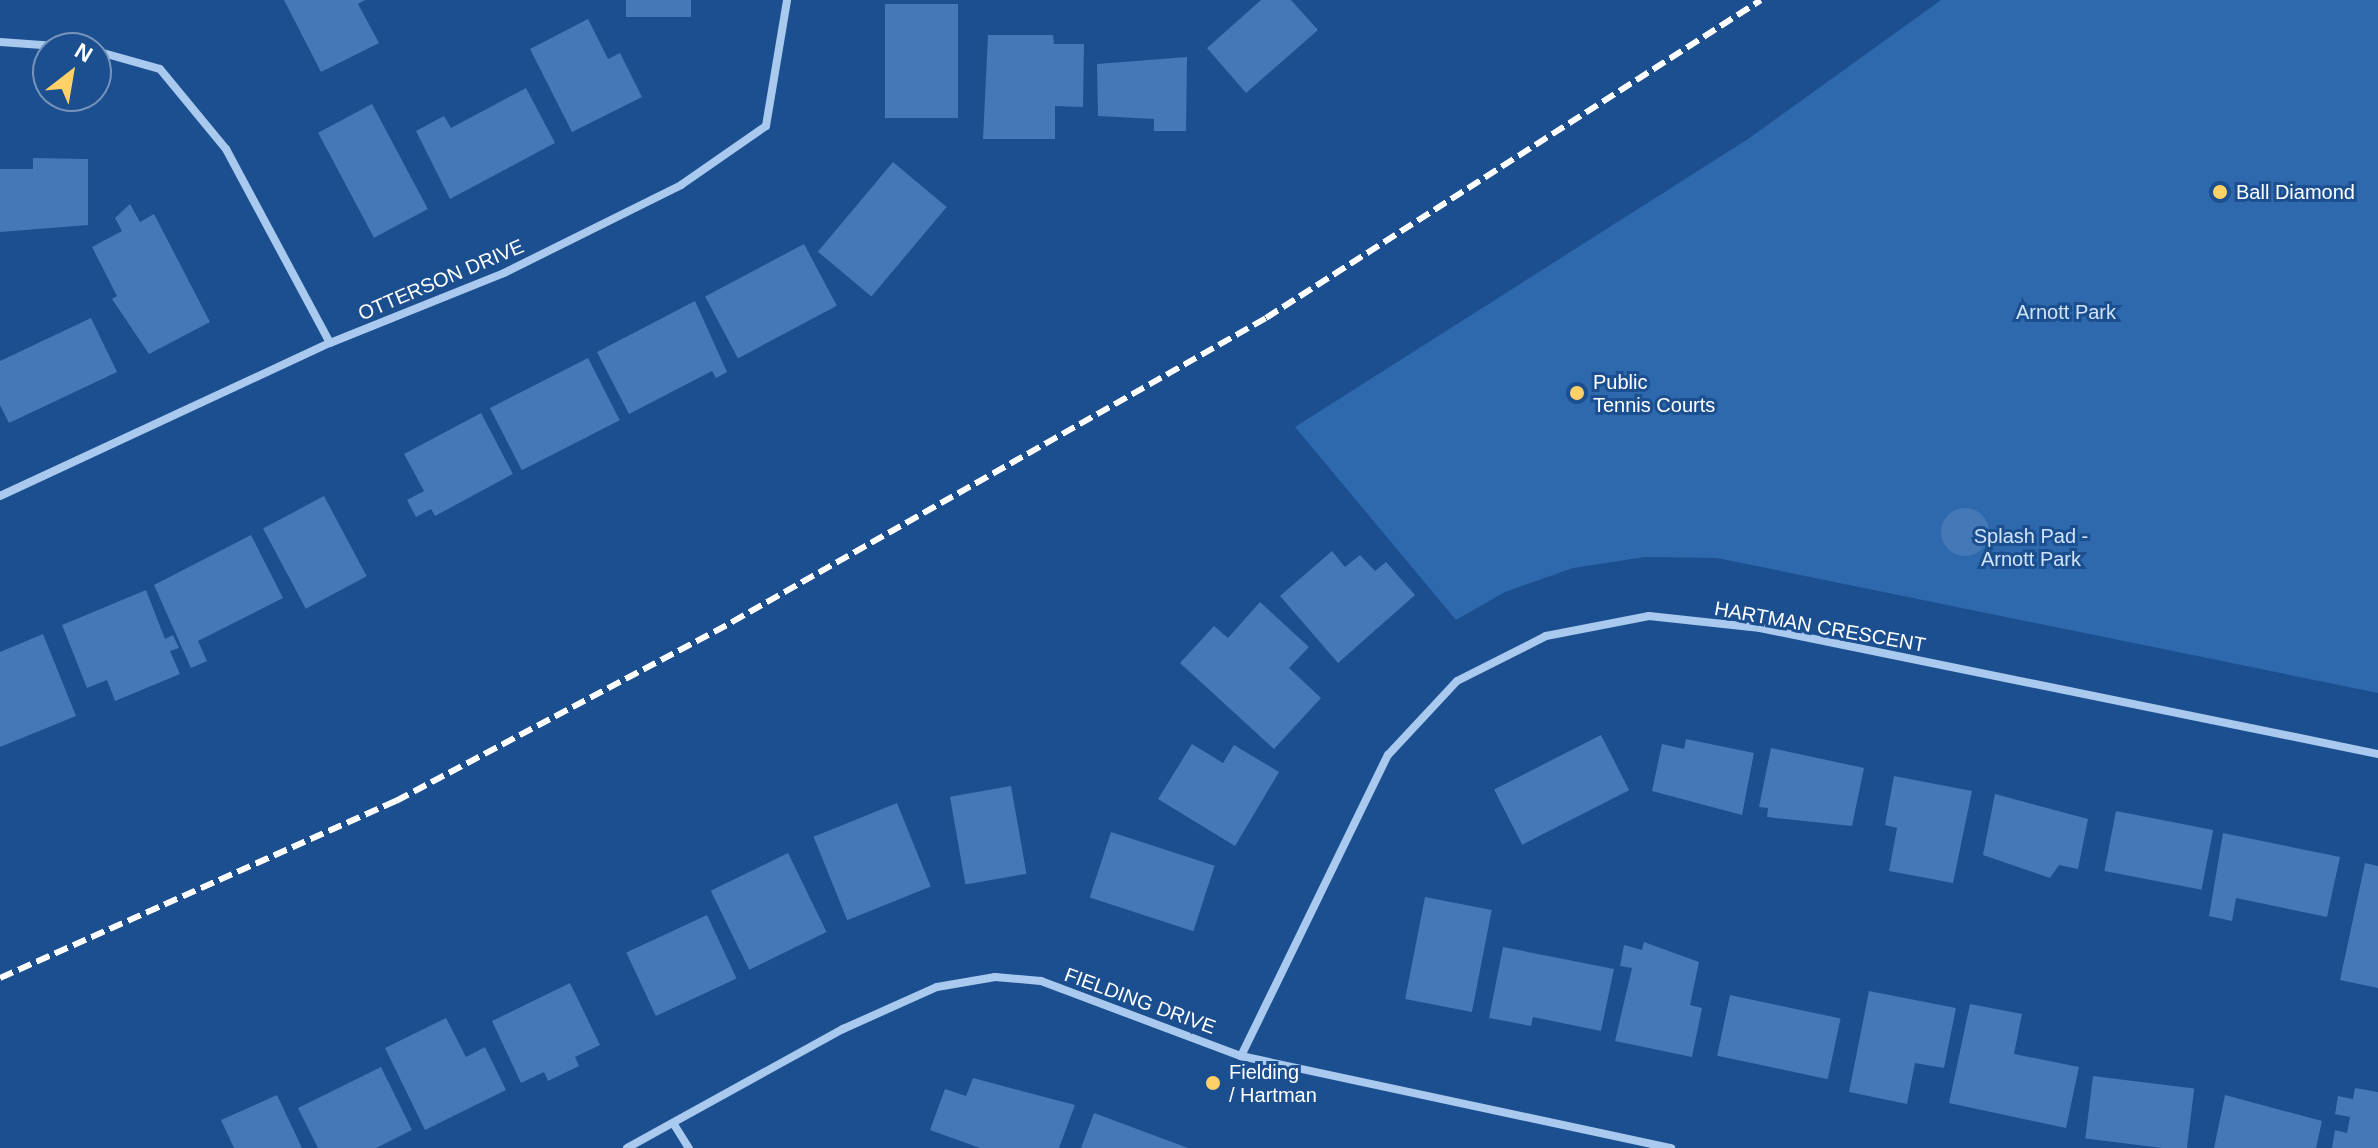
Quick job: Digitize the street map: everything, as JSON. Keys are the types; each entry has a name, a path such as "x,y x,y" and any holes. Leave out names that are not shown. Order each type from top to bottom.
{"street":[{"name":"OTTERSON DRIVE","path":"0,496 330,343 518,267 681,185 766,126 787,0"},
{"path":"0,42 32,44"},
{"path":"112,56 160,69 226,149 330,343"},
{"name":"HARTMAN CRESCENT","path":"1241,1056 1388,755 1457,681 1546,636 1649,616 1760,628 2378,754"},
{"name":"FIELDING DRIVE","path":"627,1148 675,1126 843,1029 937,987 995,977 1041,981 1241,1056 1671,1148"},
{"path":"675,1126 689,1148"}],"green space":[{"name":"Arnott Park","path":"1941,0 2378,0 2378,693 1717,558 1645,557 1573,568 1505,592 1456,620 1295,427 1748,139"}],"building":[{"path":"284,0 365,0 358,4 379,43 321,72"},
{"path":"626,0 691,0 691,17 626,17"},
{"path":"1261,0 1291,0 1318,30 1246,93 1207,48"},
{"path":"885,4 958,4 958,118 885,118"},
{"path":"588,19 608,59 620,53 642,97 572,132 530,49"},
{"path":"988,35 1053,35 1054,44 1084,44 1083,107 1055,106 1055,139 983,139"},
{"path":"1187,57 1186,131 1154,131 1154,119 1098,116 1097,64"},
{"path":"526,88 555,143 450,199 416,131 444,116 451,128"},
{"path":"372,104 428,209 374,238 318,133"},
{"path":"33,158 88,159 88,225 0,232 0,169 33,169"},
{"path":"893,162 947,207 871,297 818,252"},
{"path":"130,204 140,222 154,214 210,322 149,354 112,299 117,296 92,247 122,231 115,218"},
{"path":"804,244 837,306 738,358 705,297"},
{"path":"695,301 727,372 716,378 712,371 629,414 597,352"},
{"path":"91,318 117,372 9,423 0,405 0,361"},
{"path":"588,358 620,420 522,470 490,408"},
{"path":"481,413 513,474 435,516 431,509 416,517 407,500 424,491 404,454"},
{"path":"324,496 367,576 306,609 263,528"},
{"path":"1965,508 1982,515 1989,532 1982,549 1965,556 1948,549 1941,532 1948,515"},
{"path":"251,535 283,598 198,641 207,661 191,668 154,585"},
{"path":"1332,551 1345,567 1360,555 1375,571 1386,562 1415,595 1338,663 1280,596"},
{"path":"146,590 165,639 173,635 179,648 170,651 180,674 115,701 107,680 87,688 62,625"},
{"path":"1260,602 1309,647 1289,668 1321,698 1274,749 1180,663 1214,626 1228,638"},
{"path":"43,634 76,716 0,747 0,652"},
{"path":"1601,735 1629,790 1522,845 1494,789"},
{"path":"1686,739 1754,753 1742,815 1652,791 1662,744 1684,749"},
{"path":"1192,744 1223,763 1234,745 1279,772 1235,846 1158,799"},
{"path":"1771,748 1864,768 1852,826 1767,817 1768,808 1759,807"},
{"path":"1894,776 1972,791 1953,883 1889,871 1897,828 1885,825"},
{"path":"1011,786 1026,874 965,884 950,797"},
{"path":"1995,794 2088,819 2078,869 2059,865 2050,878 1983,855"},
{"path":"897,803 931,886 847,920 814,837"},
{"path":"2116,811 2213,830 2202,890 2104,871"},
{"path":"1111,832 1215,866 1193,931 1090,898"},
{"path":"2223,833 2340,857 2327,917 2236,898 2232,921 2209,916"},
{"path":"788,853 827,932 749,970 711,891"},
{"path":"2365,863 2378,866 2378,988 2340,980"},
{"path":"1425,897 1492,910 1472,1012 1405,999"},
{"path":"707,915 737,978 656,1016 626,953"},
{"path":"1644,942 1699,962 1690,1005 1702,1008 1692,1057 1615,1041 1632,968 1620,966 1624,945 1642,950"},
{"path":"1503,947 1614,969 1601,1031 1533,1017 1531,1026 1489,1018"},
{"path":"570,983 600,1045 575,1057 579,1066 548,1081 544,1072 521,1083 492,1021"},
{"path":"1869,991 1956,1008 1944,1068 1915,1063 1907,1104 1849,1092"},
{"path":"1730,995 1841,1018 1828,1079 1717,1056"},
{"path":"1970,1004 2022,1014 2014,1054 2079,1067 2066,1128 1949,1103"},
{"path":"446,1018 466,1057 485,1047 506,1090 425,1130 385,1048"},
{"path":"381,1067 412,1130 376,1148 318,1148 298,1108"},
{"path":"2093,1076 2194,1088 2187,1148 2085,1139"},
{"path":"973,1078 1075,1105 1059,1148 980,1148 930,1130 945,1089 966,1096"},
{"path":"2355,1088 2378,1092 2378,1148 2332,1148 2335,1130 2347,1133 2350,1117 2335,1114 2338,1096 2353,1099"},
{"path":"277,1095 302,1148 234,1148 221,1120"},
{"path":"2225,1095 2322,1121 2316,1148 2214,1148"},
{"path":"1094,1113 1188,1148 1081,1148"}],"railway":[{"path":"0,978 396,801 732,622 1266,318 1761,0"}],"place":[{"name":"Ball Diamond","path":"2220,192"},
{"name":"Public Tennis Courts","path":"1577,393"},
{"name":"Fielding / Hartman","path":"1213,1083"}],"park label":[{"name":"Splash Pad - Arnott Park","path":"2031,548"}]}
